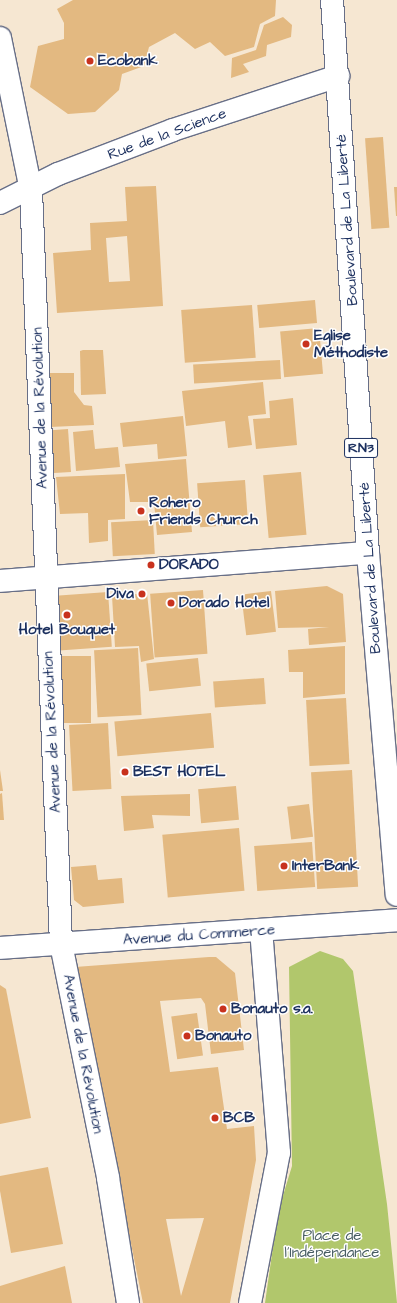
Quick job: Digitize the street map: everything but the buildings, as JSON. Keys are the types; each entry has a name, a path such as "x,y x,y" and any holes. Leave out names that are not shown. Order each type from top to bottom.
{"main road":[{"name":"Boulevard de La Liberté","path":"332,0 368,553 397,895"},
{"name":"Avenue de la Révolution","path":"0,38 31,190 45,577 61,944 108,1178 128,1303"},
{"name":"Rue de la Science","path":"0,203 31,190 58,174 173,130 338,76"},
{"path":"0,581 368,553"},
{"name":"Avenue du Commerce","path":"0,948 261,931 397,920"},
{"path":"250,1303 279,1154 261,931"}],"green space":[{"name":"Place de l'Indépendance","path":"320,951 343,959 353,971 387,1204 397,1303 265,1303 278,1212 292,1166 289,967"}],"place":[{"name":"Ecobank","path":"90,61"},
{"name":"Eglise Méthodiste","path":"306,344"},
{"name":"Rohero Friends Church","path":"141,511"},
{"name":"DORADO","path":"151,565"},
{"name":"Diva","path":"142,594"},
{"name":"Dorado Hotel","path":"171,603"},
{"name":"Hotel Bouquet","path":"67,615"},
{"name":"BEST HOTEL","path":"125,772"},
{"name":"InterBank","path":"284,866"},
{"name":"Bonauto s.a.","path":"223,1009"},
{"name":"Bonauto","path":"187,1036"},
{"name":"BCB","path":"215,1118"}]}
